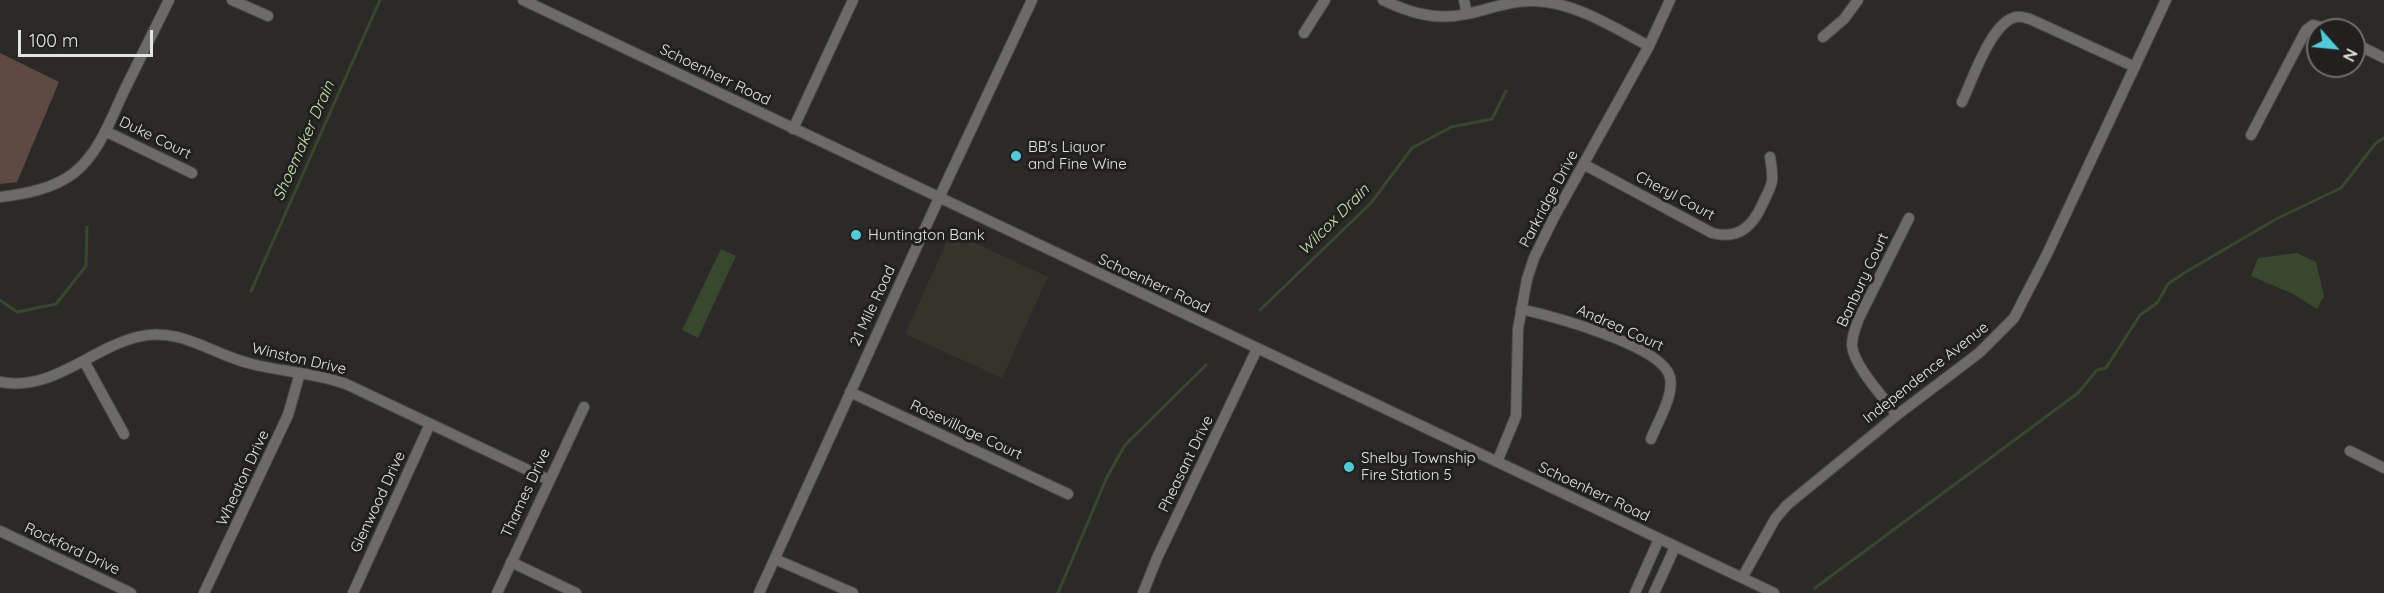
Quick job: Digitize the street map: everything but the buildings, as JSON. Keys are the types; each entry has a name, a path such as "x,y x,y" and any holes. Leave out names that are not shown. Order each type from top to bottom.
{"street":[{"path":"0,197 32,192 56,184 72,175 90,156 105,131 169,0"},
{"path":"232,0 268,16"},
{"name":"Schoenherr Road","path":"523,0 538,3 793,129 1774,593"},
{"path":"793,129 853,0"},
{"name":"21 Mile Road","path":"759,593 1032,0"},
{"path":"1304,33 1325,0"},
{"path":"1383,0 1426,16 1446,17 1508,3 1548,2 1589,15 1649,46"},
{"path":"1464,0 1467,14"},
{"name":"Parkridge Drive","path":"1497,462 1514,423 1517,409 1518,328 1527,279 1538,250 1649,46 1670,0"},
{"path":"1823,37 1844,19 1858,0"},
{"name":"Independence Avenue","path":"1742,578 1775,519 1787,504 1979,353 2014,318 2047,254 2166,0"},
{"path":"1962,102 1991,40 2005,23 2018,16 2030,18 2134,67"},
{"path":"2251,135 2306,30"},
{"path":"2366,49 2384,58"},
{"name":"Duke Court","path":"105,131 192,173"},
{"name":"Cheryl Court","path":"1585,165 1712,232 1726,236 1743,232 1754,220 1773,179 1770,157"},
{"name":"Banbury Court","path":"1897,416 1860,364 1852,345 1859,318 1909,218"},
{"name":"Andrea Court","path":"1521,309 1581,324 1626,344 1662,364 1669,374 1670,390 1651,439"},
{"name":"Winston Drive","path":"0,382 21,384 39,381 131,339 165,335 196,341 248,363 329,378 346,384 549,480"},
{"name":"Pheasant Drive","path":"1143,593 1157,558 1257,349"},
{"path":"84,361 124,435"},
{"name":"Wheaton Drive","path":"204,593 288,415 300,373"},
{"name":"Rosevillage Court","path":"850,392 1068,494"},
{"name":"Thames Drive","path":"497,593 584,407"},
{"name":"Glenwood Drive","path":"353,593 430,424"},
{"path":"2350,451 2384,468"},
{"name":"Rockford Drive","path":"0,531 131,593"},
{"path":"1635,593 1659,539"},
{"path":"1654,593 1675,547"},
{"path":"775,559 853,593"},
{"path":"511,562 576,593"}],"shaded area":[{"path":"0,53 59,82 17,182 0,184"},
{"path":"951,232 1048,277 1002,378 905,334"},
{"path":"721,249 736,256 698,338 682,330"},
{"path":"2297,253 2316,262 2324,296 2317,309 2293,294 2251,276 2258,258"}],"waterway":[{"name":"Shoemaker Drain","path":"251,291 380,0"},
{"name":"Wilcox Drain","path":"1260,310 1371,203 1412,148 1451,127 1492,119 1506,91"},
{"path":"1815,588 2078,393 2097,370 2106,368 2140,315 2157,303 2168,284 2278,218 2341,188 2375,144 2384,138"},
{"name":"Shoemaker Drain","path":"0,300 17,312 56,304 86,266 87,227"},
{"name":"Wilcox Drain","path":"1058,593 1107,477 1125,445 1206,365"}],"place":[{"name":"BB's Liquor and Fine Wine","path":"1016,156"},
{"name":"Huntington Bank","path":"856,235"},
{"name":"Shelby Township Fire Station 5","path":"1349,467"}]}
